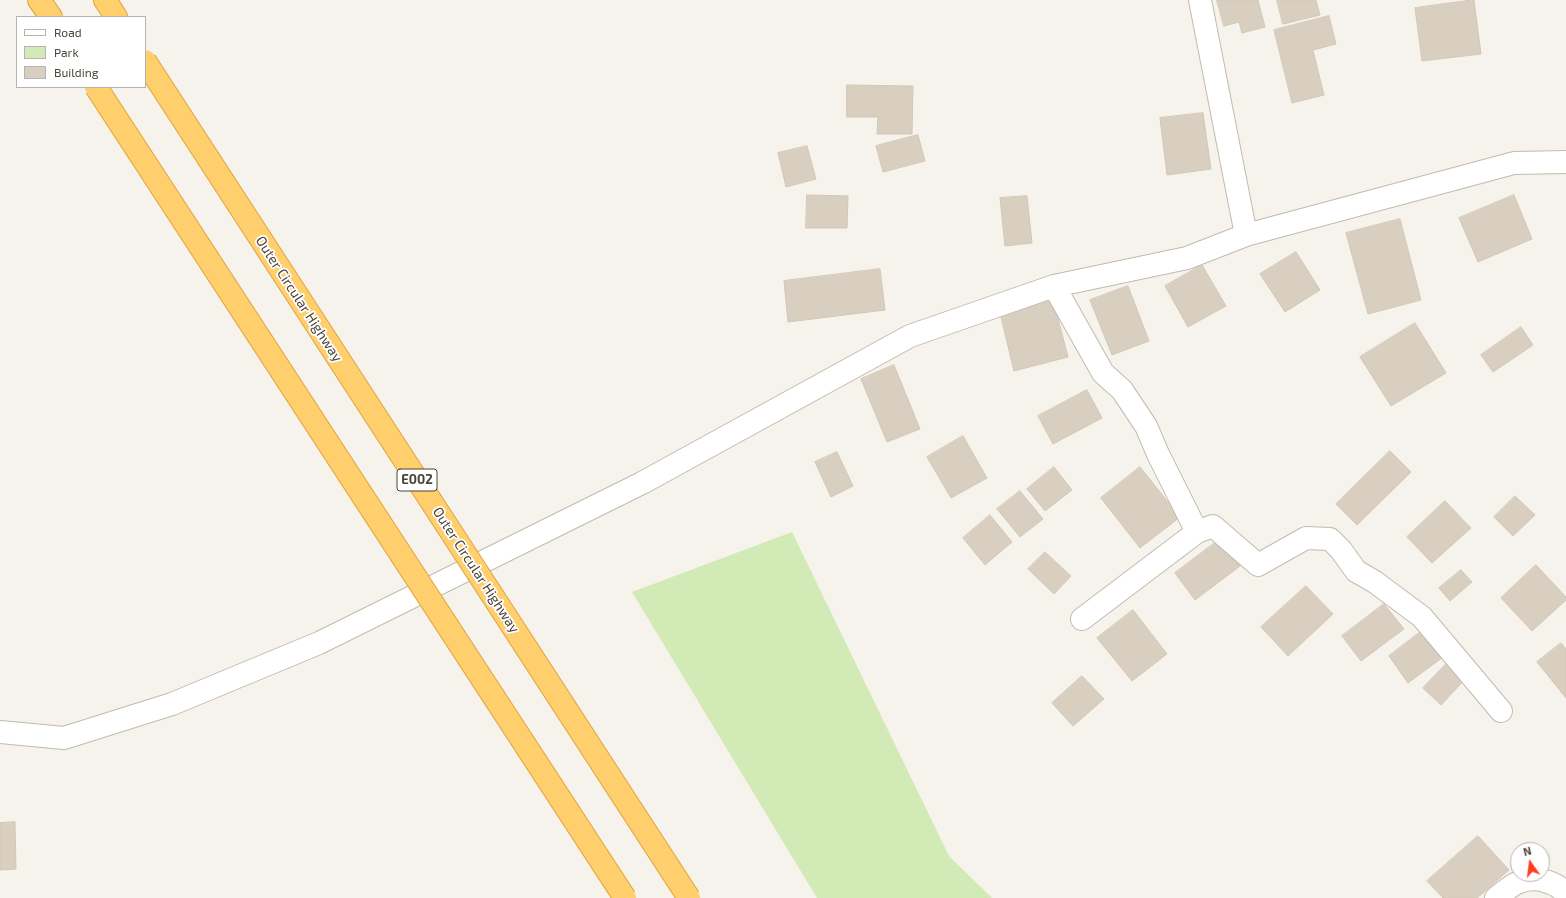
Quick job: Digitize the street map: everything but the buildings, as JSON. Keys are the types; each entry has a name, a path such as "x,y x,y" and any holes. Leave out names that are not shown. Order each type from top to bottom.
{"highway":[{"path":"40,0 49,16"},
{"path":"105,0 115,16"},
{"name":"Outer Circular Highway","path":"146,63 689,898"},
{"path":"97,88 624,898"}],"street":[{"path":"1200,0 1246,235"},
{"path":"0,732 64,738 172,704 319,643 642,483 910,336 1054,286 1187,258 1246,235 1514,163 1566,162"},
{"path":"1054,286 1103,372 1122,390 1146,426 1158,454 1197,532"},
{"path":"1082,619 1197,532 1214,526 1258,565 1306,538 1330,539 1341,550 1356,571 1375,582 1422,617 1501,711"},
{"path":"1496,898 1517,882 1537,879 1558,885 1566,893"}],"green space":[{"path":"792,532 949,856 992,898 817,898 632,592"}]}
